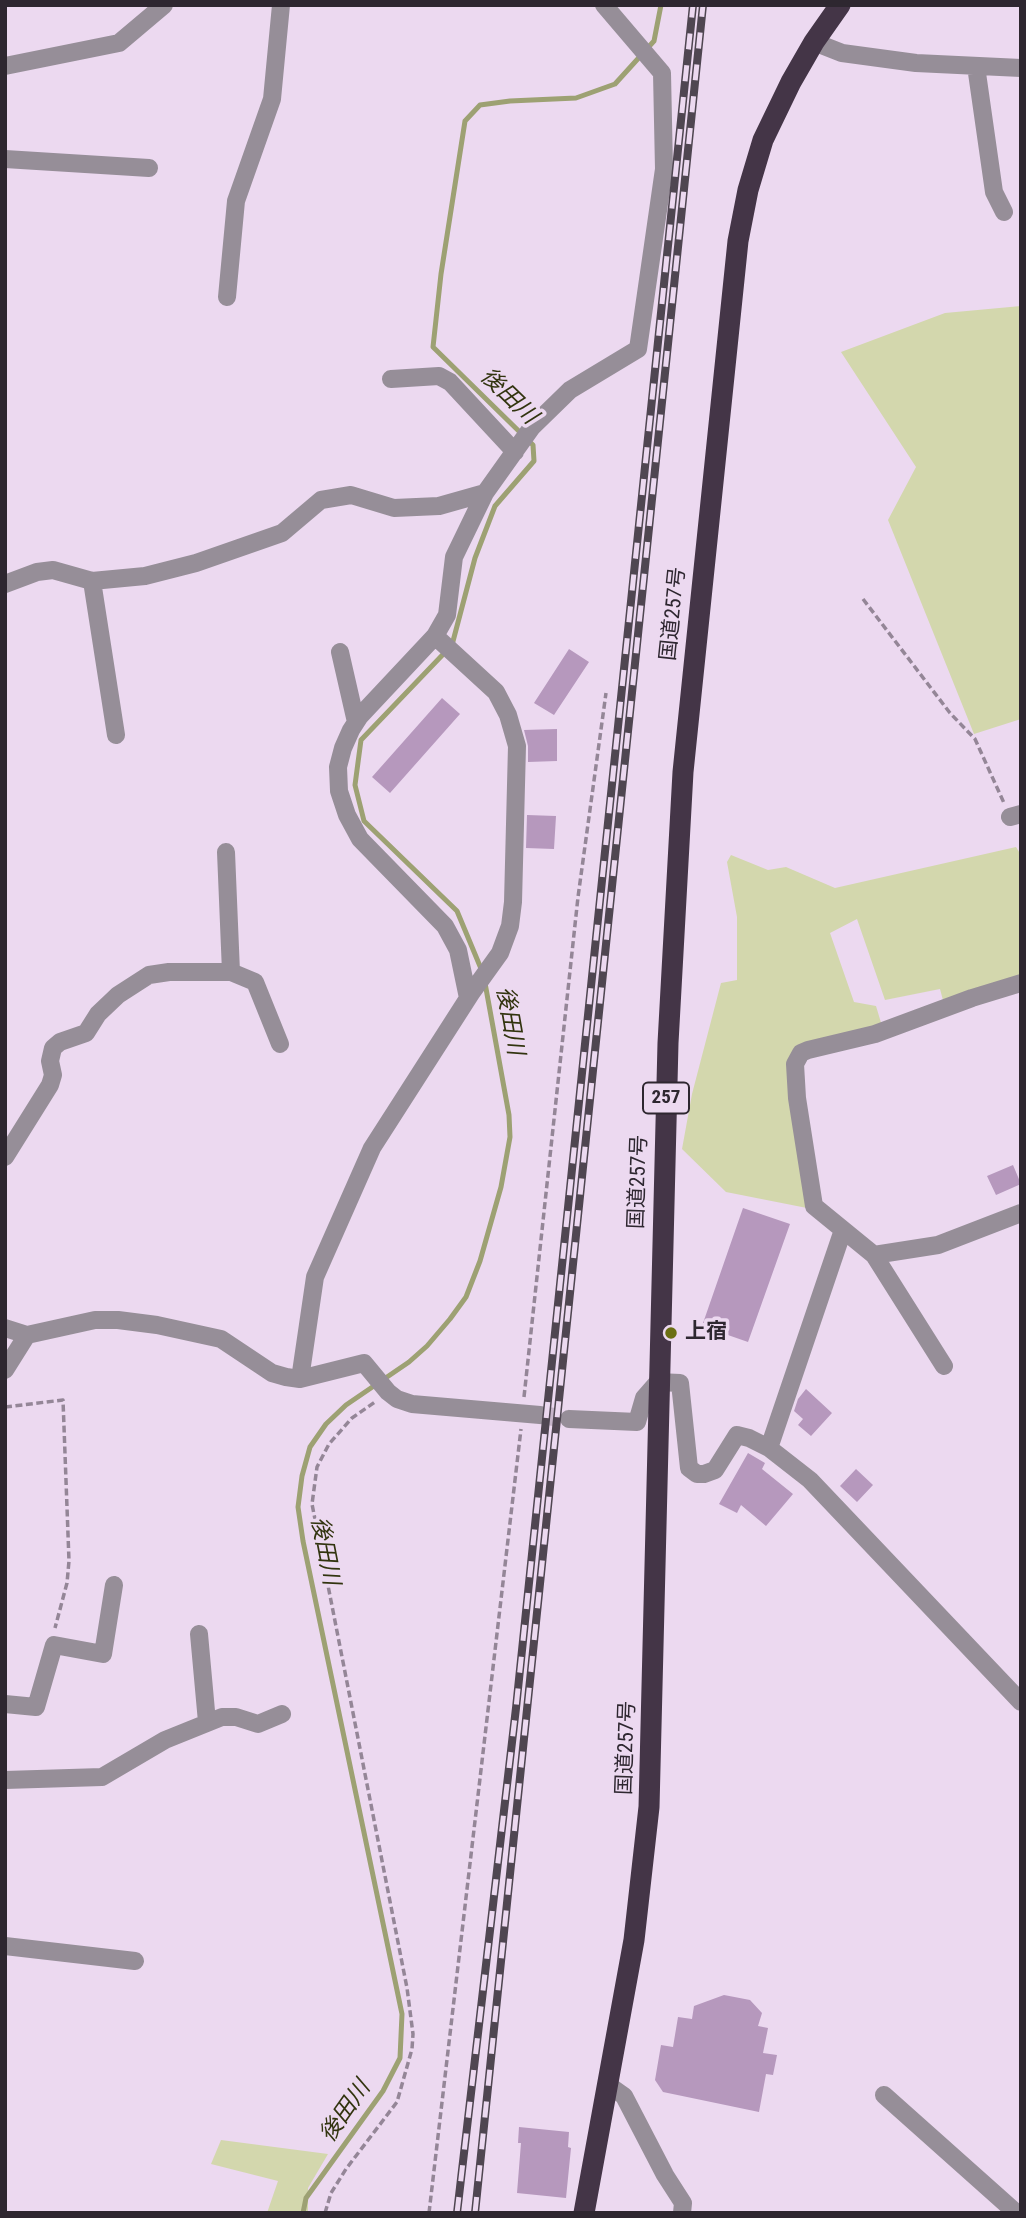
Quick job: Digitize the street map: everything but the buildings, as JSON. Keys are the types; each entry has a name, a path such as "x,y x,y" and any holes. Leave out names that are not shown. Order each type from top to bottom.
{"highway":[{"name":"国道257号","path":"584,2213 634,1940 649,1807 668,1043 683,772 738,241 748,190 763,140 791,82 840,5"}],"street":[{"path":"5,66 119,43 164,5"},
{"path":"227,297 236,201 272,99 281,5"},
{"path":"470,995 458,950 445,926 360,839 347,816 339,791 338,767 343,748 356,722 437,638 447,615 454,557 485,493 532,427 570,390 638,349 664,169 662,73 604,5"},
{"path":"814,42 842,53 916,63 1021,68"},
{"path":"976,66 994,192 1004,212"},
{"path":"5,159 149,168"},
{"path":"391,379 439,376 450,382 517,450"},
{"path":"5,584 37,572 54,570 92,581 158,573 196,563 282,533 321,500 351,495 394,508 439,506 485,493"},
{"path":"92,581 116,735"},
{"path":"300,1379 315,1277 372,1149 470,995 500,953 510,926 517,746 508,715 496,692 437,638"},
{"path":"340,652 356,722"},
{"path":"226,852 231,972"},
{"path":"5,1157 50,1085 53,1075 50,1061 53,1048 60,1042 86,1033 98,1014 118,995 149,975 169,972 231,972 255,982 280,1044"},
{"path":"944,1366 874,1255 814,1206 797,1098 797,1058 808,1050 875,1034 1021,983"},
{"path":"874,1255 938,1245 1021,1213"},
{"path":"769,1448 844,1230"},
{"path":"5,1328 27,1335 95,1320 157,1325 221,1339 272,1373 300,1379 365,1363 388,1392 397,1399 412,1404 531,1415"},
{"path":"5,1370 27,1335"},
{"path":"569,1419 637,1422 645,1398 659,1382 680,1383 689,1468 696,1474 715,1470 737,1435 769,1448 810,1480 1021,1702"},
{"path":"5,1704 36,1707 54,1646 103,1654 114,1585"},
{"path":"199,1634 206,1722"},
{"path":"5,1780 103,1777 165,1740 206,1722 222,1717 236,1717 258,1724 282,1714"},
{"path":"5,1946 135,1961"},
{"path":"607,2084 624,2096 665,2175 683,2203 682,2213"},
{"path":"884,2095 1015,2208"}],"path":[{"path":"863,599 950,713 975,739 1015,816"},
{"path":"429,2213 531,1415 578,897 606,693"},
{"path":"325,2213 331,2193 346,2169 397,2102 412,2049 413,2034 407,1988 312,1504 317,1467 329,1444 352,1418 388,1392"},
{"path":"5,1408 63,1400 69,1560 67,1583 55,1625 54,1646"}],"green space":[{"path":"1021,306 1021,719 974,734 888,520 916,467 841,352 945,313"},
{"path":"1016,847 1021,855 1021,979 944,1004 940,989 885,1000 857,919 830,933 854,1002 876,1006 882,1026 790,1056 812,1209 726,1192 682,1149 692,1094 721,983 737,980 737,917 727,862 731,855 768,870 786,867 835,888"},
{"path":"221,2140 328,2154 308,2188 308,2213 267,2213 278,2181 211,2164"}],"waterway":[{"name":"後田川","path":"482,971 457,911 364,821 355,785 361,740 452,645 475,558 495,506 534,461 533,445 433,347 441,274 465,121 480,105 576,98 615,84 654,41 661,5"},
{"name":"後田川","path":"303,2213 306,2198 383,2091 400,2058 402,2014 303,1541 298,1507 302,1476 310,1447 326,1424 346,1405 409,1362 427,1346 466,1297 480,1261 501,1187 510,1137 509,1115 485,983"}],"tunnel":[{"path":"540,1415 569,1419"}],"railway":[{"path":"457,2213 516,1708 693,5"},
{"path":"475,2213 703,5"}],"place":[{"name":"上宿","path":"671,1333"}]}
